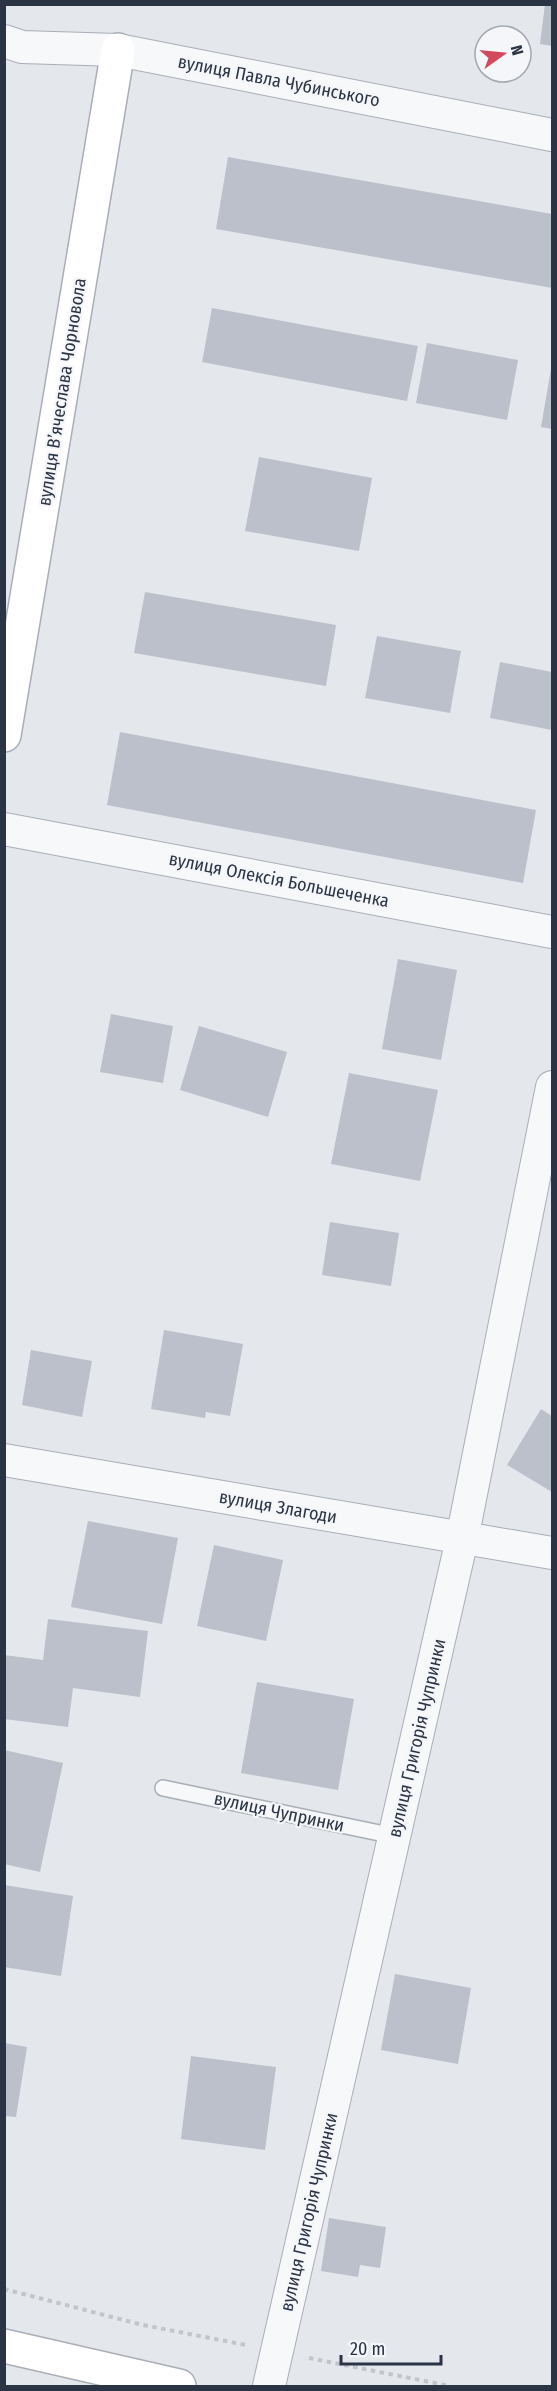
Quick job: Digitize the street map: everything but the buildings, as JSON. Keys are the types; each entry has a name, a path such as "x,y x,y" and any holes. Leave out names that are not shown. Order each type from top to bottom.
{"street":[{"name":"вулиця Павла Чубинського","path":"4,41 22,47 118,50 552,135"},
{"name":"вулиця Вʼячеслава Чорновола","path":"5,728 118,50"},
{"name":"вулиця Олексія Большеченка","path":"4,829 552,932"},
{"name":"вулиця Григорія Чупринки","path":"269,2386 462,1539 552,1087"},
{"name":"вулиця Злагоди","path":"4,1460 552,1553"},
{"path":"4,2346 179,2386"}],"lane":[{"name":"вулиця Чупринки","path":"164,1788 394,1836"}],"path":[{"path":"4,2289 143,2325 450,2386"}]}
